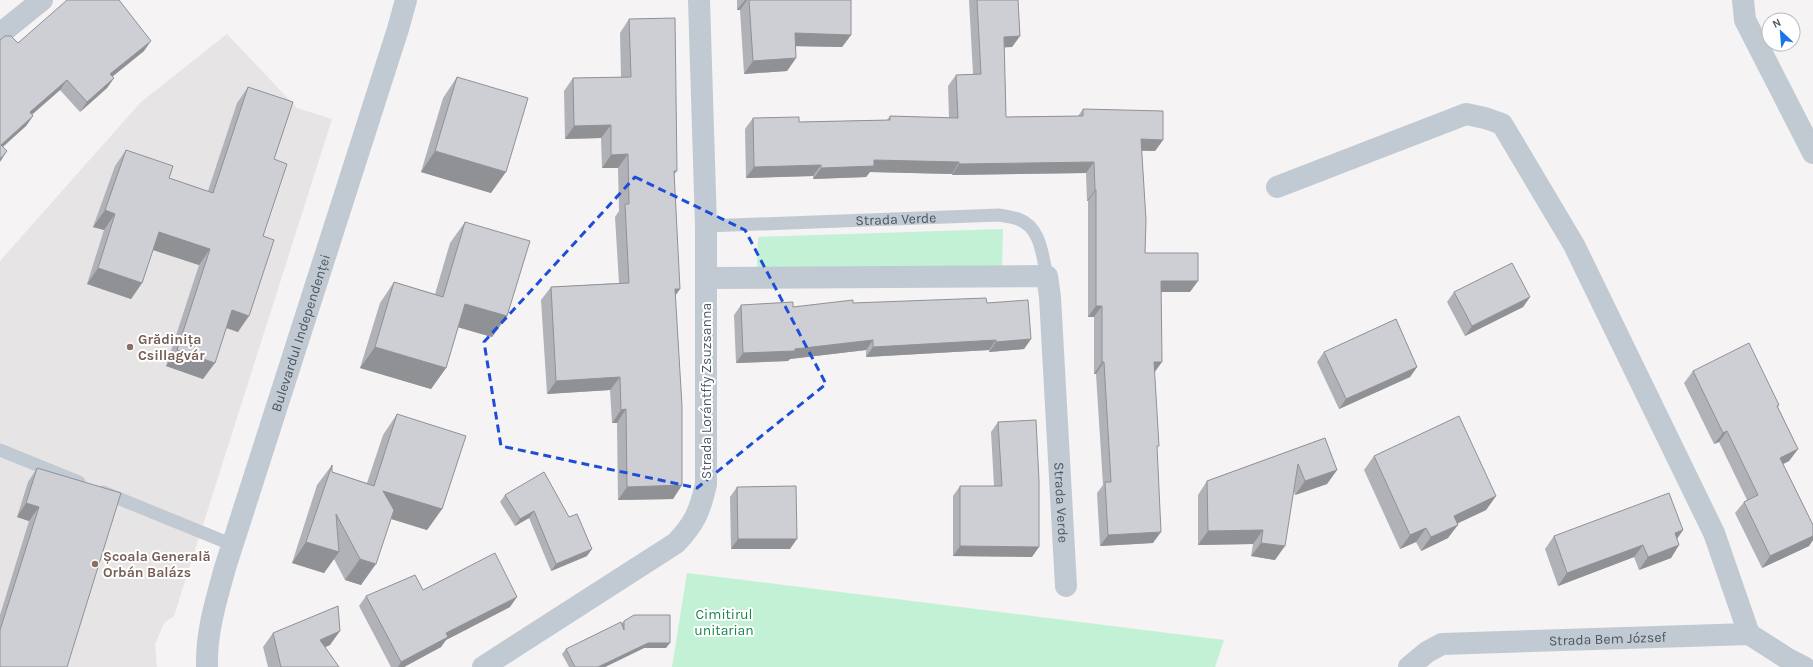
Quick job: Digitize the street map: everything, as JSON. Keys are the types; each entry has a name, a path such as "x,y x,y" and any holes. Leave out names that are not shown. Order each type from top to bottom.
{"street":[{"path":"0,34 42,0"},
{"name":"Bulevardul Independenței","path":"207,667 206,652 211,619 233,545 393,45 406,0"},
{"name":"Strada Lorántffy Zsuzsanna","path":"483,667 676,544 690,528 701,507 706,484 706,226 699,0"},
{"path":"1743,0 1745,20 1813,153"},
{"path":"1277,187 1466,114 1485,118 1502,124 1574,245 1714,533 1749,634 1788,659 1804,667"},
{"path":"706,278 1047,276"},
{"name":"Strada Verde","path":"1047,276 1050,297 1066,586"},
{"name":"Strada Bem József","path":"1409,667 1427,652 1442,644 1749,634"}],"lane":[{"name":"Strada Verde","path":"706,226 999,215 1018,219 1031,226 1038,239 1047,276"},
{"path":"0,450 233,545"}],"highlighted area":[{"path":"635,177 745,230 826,384 697,488 501,446 484,342"}],"shaded area":[{"name":"Grădinița Csillagvár","path":"227,34 297,108 332,119 174,616 164,623 155,644 157,667 0,667 0,261 141,102"}],"green space":[{"path":"1003,229 1002,267 757,269 758,237"},
{"name":"Cimitirul unitarian","path":"687,573 1224,640 1215,667 672,667"}],"building":[{"path":"67,0 119,0 151,41 110,74 114,78 87,102 67,80 30,112 33,116 1,145 7,151 0,159 0,40 5,36 11,36 18,43"},
{"path":"749,0 851,0 851,35 795,33 796,58 753,61"},
{"path":"977,0 1018,0 1020,36 1004,37 1006,117 1083,116 1083,109 1163,111 1163,140 1141,139 1146,220 1145,253 1198,253 1198,281 1161,281 1162,362 1154,362 1159,446 1157,446 1161,532 1108,535 1105,482 1111,482 1104,362 1102,362 1102,306 1096,306 1096,190 1094,162 959,164 959,162 874,160 874,166 821,168 821,165 754,167 753,118 799,117 799,122 890,120 890,116 958,118 956,75 981,74"},
{"path":"675,18 677,171 674,171 680,289 675,289 682,406 682,485 627,487 626,409 621,410 620,377 556,381 551,287 629,283 625,204 629,204 628,154 611,155 611,125 574,126 573,78 631,77 629,19"},
{"path":"457,77 528,98 506,172 435,151"},
{"path":"248,87 293,102 274,159 287,164 263,236 274,240 249,316 232,310 215,363 177,350 210,249 159,232 142,283 98,268 115,214 105,210 126,150 173,166 169,178 213,193"},
{"path":"465,222 530,241 507,316 465,304 446,368 375,347 394,282 443,297"},
{"path":"1512,263 1530,297 1472,326 1454,292"},
{"path":"986,298 987,303 1028,300 1031,339 996,342 996,340 873,347 873,340 795,349 795,351 743,353 741,305 793,302 793,307 853,300 853,303"},
{"path":"1396,319 1417,367 1346,399 1324,352"},
{"path":"1749,343 1779,405 1777,406 1798,449 1780,458 1813,525 1813,536 1770,556 1744,502 1758,495 1727,431 1723,433 1693,371"},
{"path":"397,414 466,436 442,509 383,491 394,510 376,564 360,559 336,514 339,552 306,542 332,465 332,472 374,486"},
{"path":"1459,416 1496,496 1454,516 1458,525 1431,537 1426,528 1410,535 1374,456"},
{"path":"1036,420 1039,481 1039,547 960,546 960,486 1002,486 998,422"},
{"path":"1325,438 1337,470 1305,481 1298,464 1285,546 1261,543 1263,530 1208,531 1207,481"},
{"path":"37,468 121,493 67,667 0,667 0,630 39,507 26,503"},
{"path":"544,472 569,517 577,514 592,549 556,564 534,511 520,519 505,495"},
{"path":"796,486 797,539 738,539 737,487"},
{"path":"1669,493 1683,530 1675,533 1679,545 1648,557 1643,545 1567,573 1554,536"},
{"path":"495,553 517,597 446,633 448,637 401,662 366,596 415,575 423,590"},
{"path":"338,606 340,631 320,640 339,667 281,667 273,633"},
{"path":"634,615 670,615 670,643 648,643 598,667 575,667 566,649 621,622 624,630 624,621"}],"place":[{"name":"Grădinița Csillagvár","path":"130,347"},
{"name":"Școala Generală Orbán Balázs","path":"95,564"}]}
